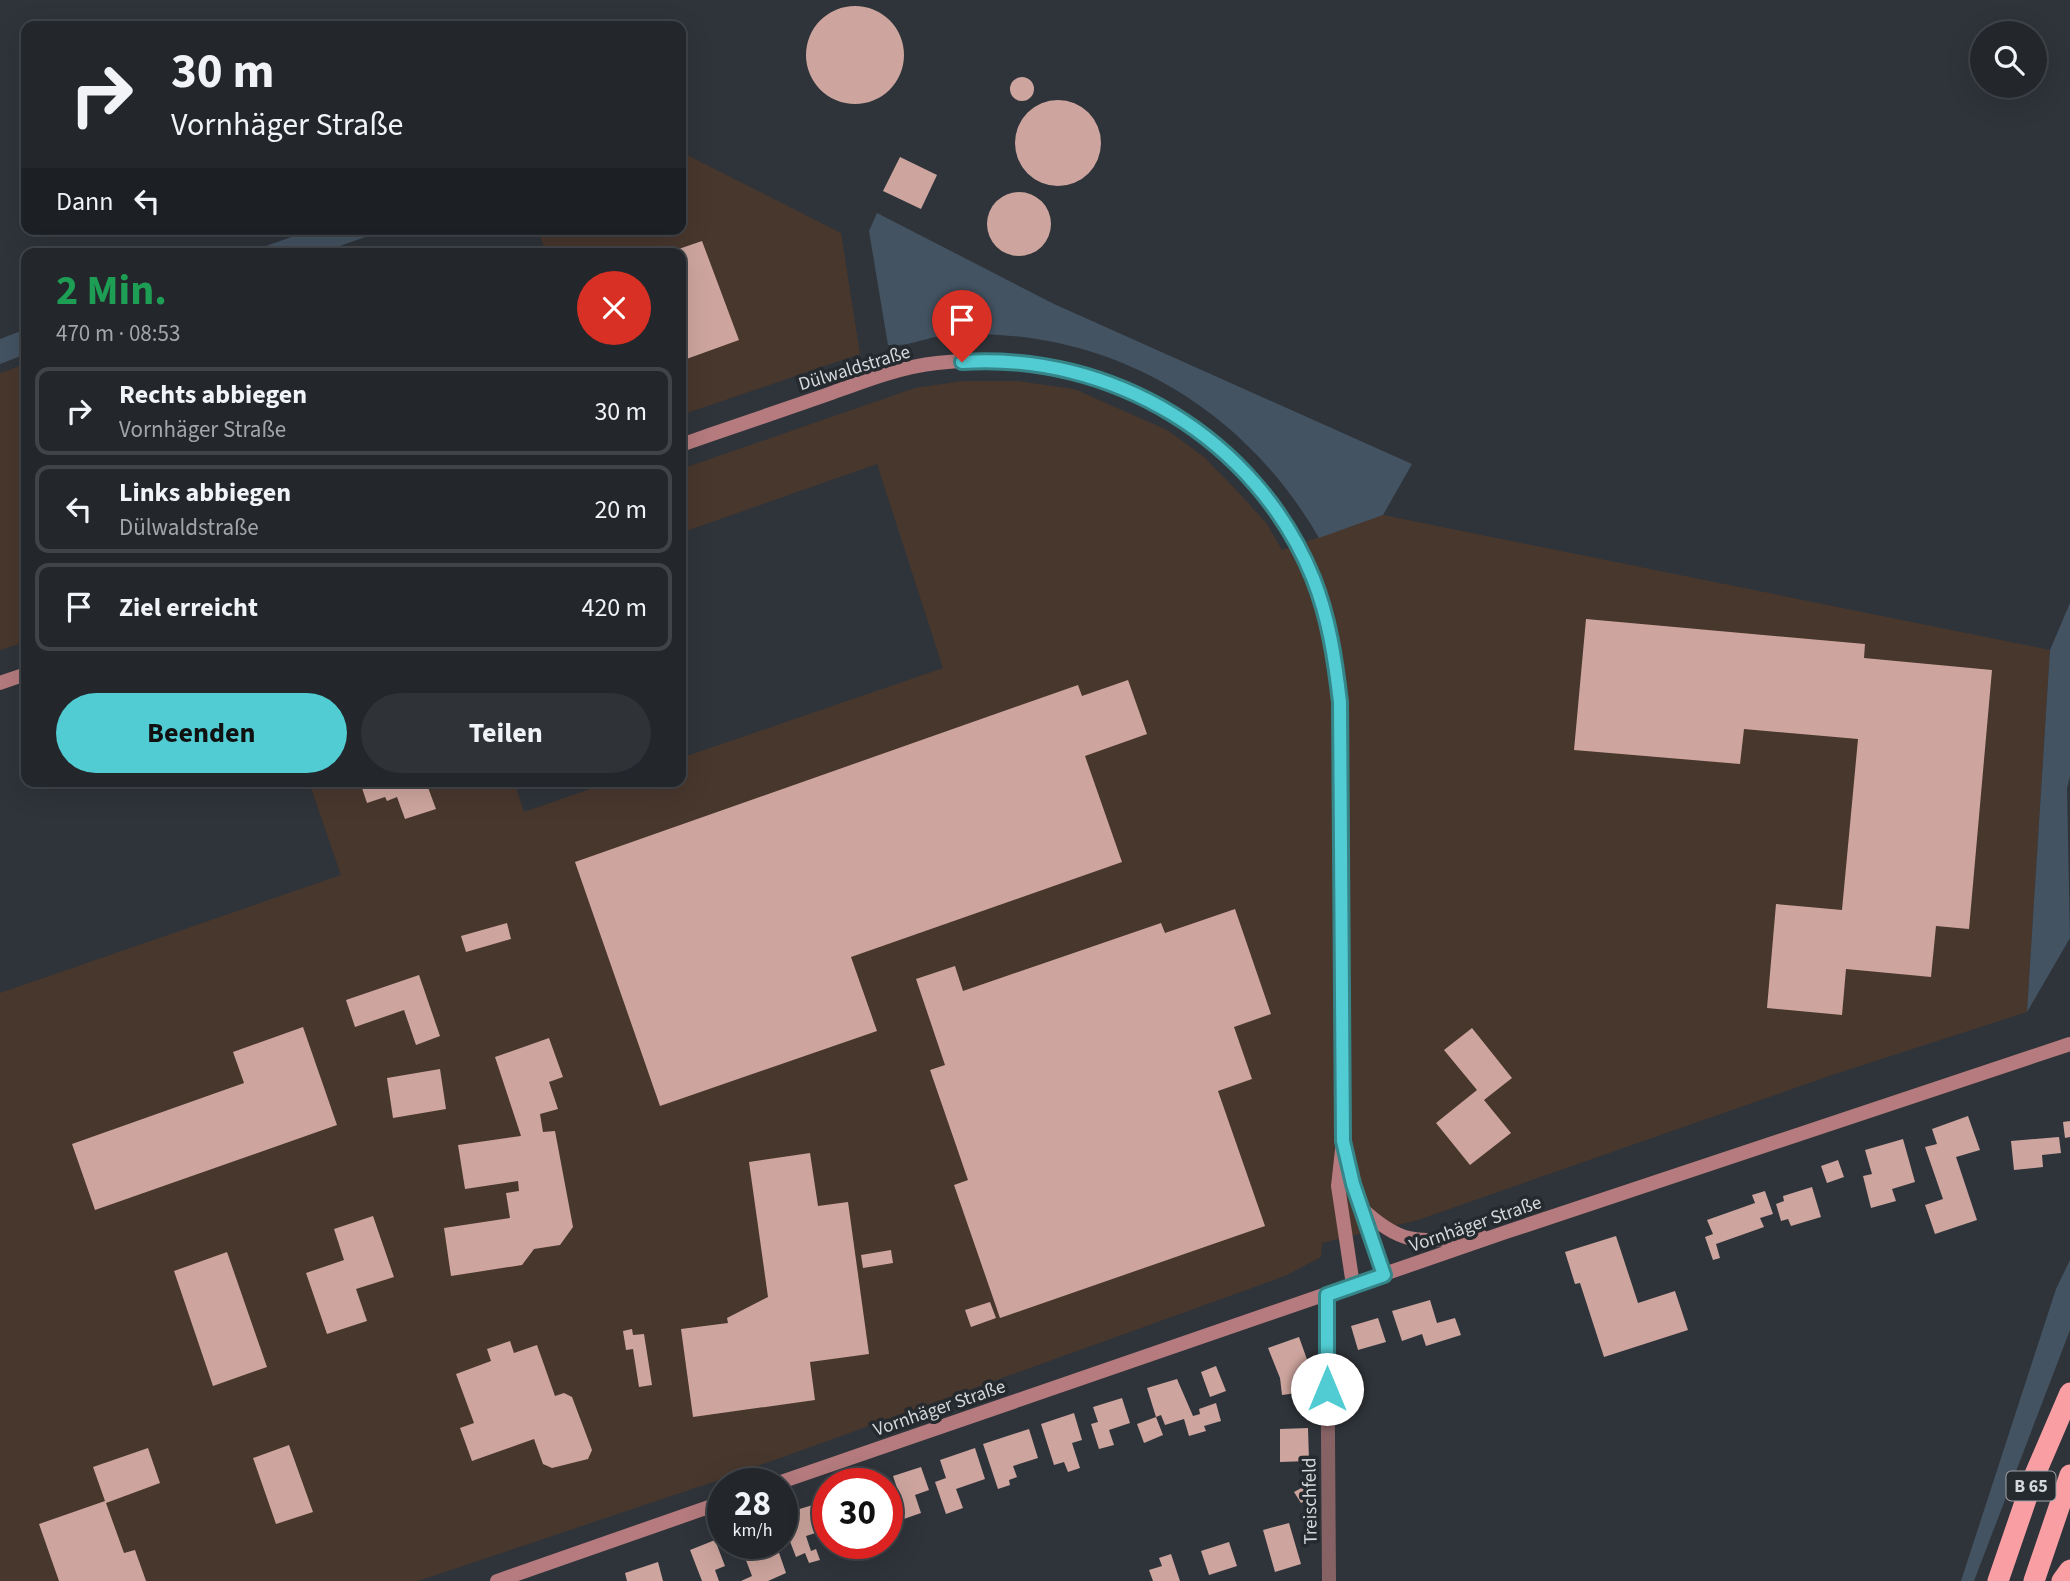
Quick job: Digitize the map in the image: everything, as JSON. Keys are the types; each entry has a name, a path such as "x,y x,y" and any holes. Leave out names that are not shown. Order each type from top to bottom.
{"highway":[{"name":"B 65","path":"1998,1581 2034,1479 2070,1393"},
{"name":"B 65","path":"2034,1581 2070,1475"},
{"path":"2062,1581 2070,1570"}],"street":[{"name":"Dülwaldstraße","path":"686,443 887,373 936,363 987,360 1039,364 1088,374 1138,393 1185,420 1230,456 1266,496 1294,538 1313,577 1335,654 1340,702 1343,1141 1338,1186 1353,1285"},
{"path":"0,683 21,676"},
{"name":"Vornhäger Straße","path":"798,1476 1506,1232 2070,1044"},
{"name":"Dülwaldstraße","path":"1343,1141 1360,1207 1384,1275"},
{"path":"1360,1207 1384,1229 1405,1239 1425,1241 1506,1232"},
{"name":"Treischfeld","path":"1327,1295 1329,1581"},
{"path":"496,1581 707,1508"}],"shaded area":[{"path":"686,155 841,233 860,354 686,413 686,248 544,248 540,235 686,235"},
{"path":"877,213 1054,304 1412,464 1383,515 1319,538 1292,496 1260,458 1224,424 1185,396 1142,372 1097,354 1049,341 999,335 951,335 888,345 869,231"},
{"path":"297,235 371,235 334,248 260,248"},
{"path":"21,331 21,356 0,364 0,339"},
{"path":"21,366 21,644 0,650 0,373"},
{"path":"963,381 1017,381 1074,389 1167,430 1204,457 1239,493 1267,524 1282,550 1383,515 2050,650 2027,1012 1832,1075 1418,1220 1322,1243 1321,1257 1285,1276 752,1468 707,1468 707,1484 418,1581 0,1581 0,993 341,875 311,787 516,787 524,812 596,787 686,787 686,756 943,668 877,464 689,530 686,529 686,467 915,388"},
{"path":"2070,603 2070,776 2067,788 2070,938 2027,1012 2050,650"},
{"path":"2070,1260 2070,1330 1974,1581 1961,1581 2056,1289"}],"building":[{"path":"855,6 874,10 890,20 900,36 904,55 900,74 890,90 874,100 855,104 836,100 820,90 810,74 806,55 810,36 820,20 836,10"},
{"path":"1022,77 1030,81 1034,89 1030,97 1022,101 1014,97 1010,89 1014,81"},
{"path":"1058,100 1082,107 1094,119 1101,143 1094,167 1082,179 1058,186 1034,179 1022,167 1015,143 1022,119 1034,107"},
{"path":"900,157 937,175 921,209 883,191"},
{"path":"1019,192 1037,198 1045,206 1051,224 1045,242 1037,250 1019,256 1001,250 993,242 987,224 993,206 1001,198"},
{"path":"702,241 739,340 686,359 686,248 682,248"},
{"path":"1586,619 1865,644 1864,658 1992,670 1969,929 1936,926 1931,977 1846,969 1842,1015 1767,1008 1776,904 1842,910 1858,739 1744,729 1740,764 1574,750"},
{"path":"1128,680 1147,734 1085,756 1122,862 851,957 877,1031 660,1106 575,862 1078,685 1082,696"},
{"path":"362,787 428,787 436,809 405,819 397,797 387,801 385,797 367,803"},
{"path":"1235,909 1271,1014 1234,1027 1252,1079 1218,1091 1265,1226 1000,1318 954,1185 968,1180 930,1070 945,1065 916,979 955,966 963,991 1161,923 1165,933"},
{"path":"507,923 511,939 466,952 461,936"},
{"path":"419,975 440,1036 416,1045 404,1010 355,1027 346,1000"},
{"path":"303,1027 337,1125 95,1210 72,1144 244,1083 233,1052"},
{"path":"1472,1028 1512,1078 1484,1100 1511,1133 1470,1165 1436,1123 1477,1090 1444,1050"},
{"path":"549,1038 563,1077 549,1082 558,1109 540,1114 543,1132 555,1131 573,1227 560,1245 534,1249 522,1265 451,1276 444,1228 510,1218 506,1193 519,1191 518,1181 465,1189 458,1145 521,1136 495,1057"},
{"path":"440,1069 446,1109 393,1118 387,1078"},
{"path":"1968,1116 1980,1150 1956,1157 1977,1220 1935,1234 1925,1205 1943,1199 1925,1147 1937,1144 1932,1129"},
{"path":"2070,1121 2070,1137 2065,1138 2063,1122"},
{"path":"2059,1137 2061,1153 2042,1155 2043,1167 2014,1170 2011,1141"},
{"path":"1903,1139 1915,1182 1892,1189 1896,1201 1871,1208 1863,1176 1872,1174 1865,1150"},
{"path":"810,1153 818,1206 848,1202 869,1354 810,1362 815,1400 693,1417 681,1329 728,1323 727,1318 768,1297 749,1162"},
{"path":"1838,1160 1844,1177 1827,1183 1821,1166"},
{"path":"1812,1187 1821,1217 1791,1226 1788,1219 1781,1221 1776,1204 1784,1201 1783,1196"},
{"path":"1765,1191 1773,1214 1760,1218 1764,1227 1716,1244 1720,1258 1713,1260 1705,1237 1713,1234 1707,1220 1755,1203 1752,1195"},
{"path":"373,1216 394,1277 356,1289 367,1321 327,1334 306,1273 344,1260 334,1229"},
{"path":"1616,1236 1638,1303 1675,1291 1688,1330 1604,1357 1580,1283 1575,1284 1565,1252"},
{"path":"891,1250 893,1263 863,1268 861,1255"},
{"path":"227,1252 267,1367 213,1386 174,1271"},
{"path":"1430,1300 1437,1323 1455,1318 1461,1335 1426,1346 1422,1334 1402,1341 1392,1311"},
{"path":"990,1302 996,1318 971,1327 965,1310"},
{"path":"1378,1318 1386,1342 1358,1350 1351,1326"},
{"path":"632,1329 633,1335 644,1334 652,1385 639,1387 633,1349 626,1350 623,1331"},
{"path":"1299,1337 1309,1365 1301,1368 1305,1392 1282,1395 1280,1378 1268,1348"},
{"path":"510,1341 514,1353 537,1345 555,1396 564,1393 572,1397 592,1450 588,1459 552,1468 543,1464 534,1439 472,1461 460,1428 474,1423 456,1374 491,1361 487,1349"},
{"path":"1216,1366 1226,1391 1210,1397 1201,1372"},
{"path":"1177,1379 1193,1416 1200,1414 1199,1409 1216,1403 1221,1421 1204,1426 1206,1431 1189,1436 1184,1419 1165,1425 1161,1415 1156,1417 1147,1388"},
{"path":"1122,1398 1130,1423 1109,1430 1114,1445 1099,1449 1091,1424 1098,1422 1093,1407"},
{"path":"1074,1413 1082,1440 1072,1443 1080,1468 1068,1472 1064,1462 1054,1465 1041,1424"},
{"path":"1156,1417 1163,1435 1144,1443 1137,1424"},
{"path":"1308,1428 1309,1461 1280,1462 1280,1429"},
{"path":"1029,1429 1038,1458 1013,1466 1017,1477 1009,1480 1010,1485 998,1489 983,1444"},
{"path":"289,1445 313,1512 276,1524 253,1458"},
{"path":"148,1448 160,1483 106,1503 124,1553 135,1550 146,1581 59,1581 39,1524 105,1501 93,1467"},
{"path":"975,1448 985,1479 956,1489 963,1508 946,1514 935,1482 946,1478 940,1460"},
{"path":"921,1467 929,1490 915,1495 921,1513 903,1519 903,1473"},
{"path":"1305,1486 1312,1497 1301,1503 1294,1492"},
{"path":"812,1505 812,1534 806,1536 812,1551 812,1559 820,1560 809,1563 805,1553 798,1556 798,1509"},
{"path":"1289,1523 1301,1564 1275,1572 1263,1530"},
{"path":"1229,1542 1237,1566 1209,1575 1201,1551"},
{"path":"707,1543 707,1559 722,1559 725,1566 715,1570 719,1581 702,1581 690,1550"},
{"path":"1171,1554 1180,1581 1153,1581 1149,1570 1162,1566 1159,1558"},
{"path":"746,1559 781,1559 786,1573 768,1581 741,1581 752,1576"},
{"path":"658,1562 663,1581 627,1581 625,1573"}],"route":[{"path":"962,362 987,360 1039,364 1088,374 1138,393 1185,420 1230,456 1266,496 1294,538 1313,577 1335,654 1340,702 1343,1141 1353,1184 1384,1275 1327,1295 1327,1389"}]}
